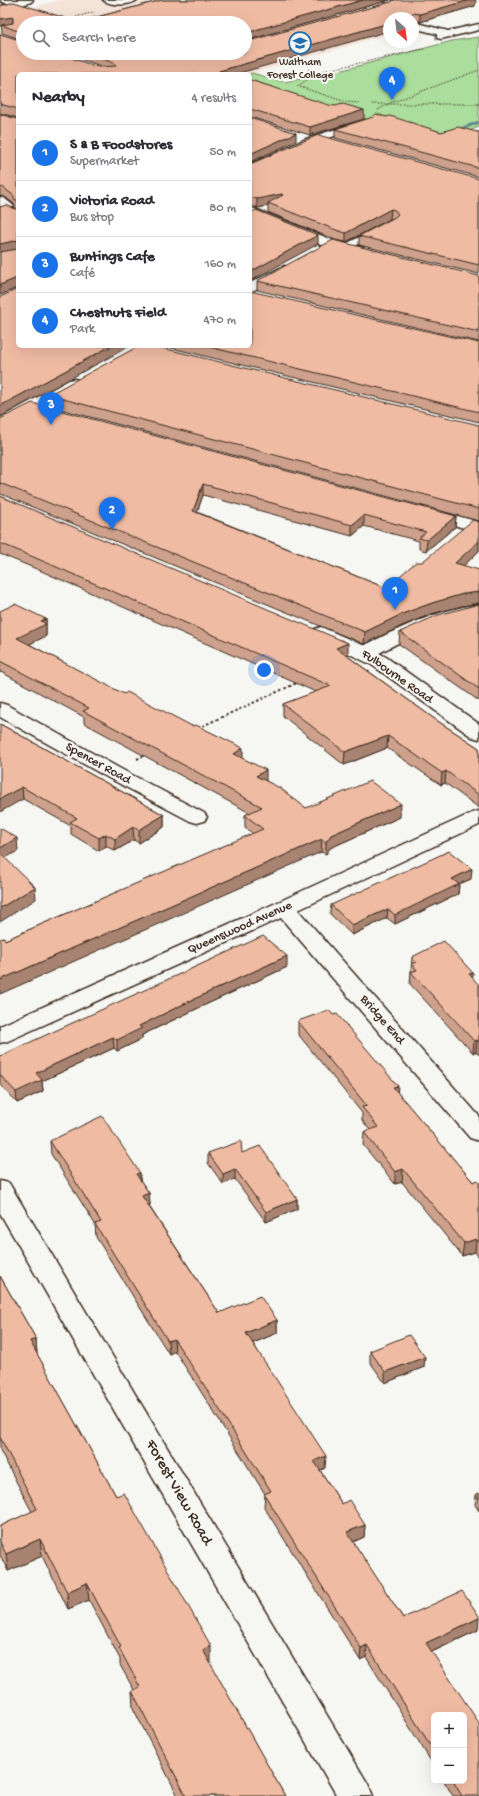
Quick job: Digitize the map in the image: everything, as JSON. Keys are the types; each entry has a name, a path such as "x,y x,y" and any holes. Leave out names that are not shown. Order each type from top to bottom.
{"street":[{"path":"3,6 24,2"},
{"path":"419,26 444,35 479,27"},
{"path":"252,167 313,140 368,122"},
{"path":"295,136 339,144"},
{"path":"252,212 331,244 367,253"},
{"path":"317,251 331,244"},
{"path":"252,287 297,262"},
{"path":"252,295 265,298"},
{"path":"0,424 84,378"},
{"path":"31,406 54,413"},
{"path":"408,508 469,528"},
{"path":"365,653 427,621 444,615 479,609"},
{"name":"Fulbourne Road","path":"310,628 365,653 479,732"},
{"name":"Spencer Road","path":"0,709 112,772 197,817"},
{"name":"Queenswood Avenue","path":"0,1035 284,908 479,817"},
{"name":"Bridge End","path":"284,908 479,1132"},
{"name":"Forest View Road","path":"0,1190 356,1796"}],"lane":[{"path":"108,0 121,2 133,0"},
{"path":"382,0 394,3"},
{"path":"379,8 402,0"},
{"path":"2,207 16,214"},
{"path":"345,247 392,223"}],"path":[{"path":"425,49 318,72 298,86 351,102 395,106 450,103 479,104"},
{"path":"308,69 318,72"},
{"path":"387,104 479,70"},
{"path":"194,730 301,682"},
{"path":"112,772 153,751"}],"shaded area":[{"name":"Waltham Forest College","path":"58,0 410,0 373,16 383,19 383,36 252,73 252,72 221,72 236,60 252,60 252,16 43,16 25,10"}],"green space":[{"path":"479,37 479,127 451,138 370,120 252,85 252,73 284,82 324,75 452,41"}],"building":[{"path":"162,0 363,0 252,32 252,16 101,16"},
{"path":"394,0 470,0 420,14 419,12 383,12 383,25 219,71 223,72 16,72 16,108 0,104 0,34 16,39 16,60 77,60 98,67 116,66 114,63 105,60 252,60 252,40"},
{"path":"14,2 59,16 16,16 16,30 2,25 13,23 13,17 0,19 0,6"},
{"path":"252,81 329,105 335,106 343,104 364,110 310,127 252,110"},
{"path":"0,114 16,119 16,200 14,199 14,196 4,188 0,187"},
{"path":"376,114 386,117 390,116 441,132 458,127 479,132 479,168 335,129 373,117"},
{"path":"252,119 296,133 252,153"},
{"path":"318,135 479,179 479,265 359,236 395,217 398,214 395,210 391,209 346,233 268,203 283,195 282,194 257,199 252,198 252,163"},
{"path":"6,205 16,209 16,240 0,244 0,207"},
{"path":"256,210 318,235 252,271 252,212"},
{"path":"333,240 479,276 479,332 257,281"},
{"path":"16,249 16,278 0,285 0,252"},
{"path":"16,290 16,348 107,348 0,406 0,297"},
{"path":"252,291 479,343 479,412 213,348 252,348"},
{"path":"135,348 162,348 479,425 479,509 48,395"},
{"path":"32,403 456,516 427,540 419,538 426,532 364,515 352,525 203,484 193,511 386,588 416,562 422,562 473,520 479,522 479,541 455,563 479,570 479,592 463,594 432,603 402,614 365,632 0,483 0,419"},
{"path":"0,496 348,643 336,648 436,720 479,748 479,795 446,771 442,773 388,736 345,752 283,704 331,686 0,543"},
{"path":"15,604 46,619 41,621 46,624 17,638 124,694 127,692 192,726 196,725 243,748 234,754 266,770 256,776 280,788 306,808 370,781 401,804 331,835 326,842 322,839 0,980 0,939 4,938 5,940 263,829 245,815 262,807 83,711 89,708 0,661 0,611"},
{"path":"479,604 479,689 400,632 438,615"},
{"path":"0,724 164,815 139,830 133,827 115,839 106,834 99,838 70,822 77,818 22,787 0,799"},
{"path":"0,828 17,838 0,848"},
{"path":"449,851 472,869 452,879 459,884 395,915 388,909 352,925 331,905"},
{"path":"0,853 35,887 0,908"},
{"path":"263,936 287,956 139,1026 142,1028 117,1040 113,1037 36,1073 42,1080 16,1092 0,1075 0,1056"},
{"path":"444,941 473,973 469,974 479,985 479,1042 477,1040 474,1041 411,972 417,970 412,964 417,962 412,957"},
{"path":"329,1010 333,1015 337,1014 398,1086 393,1087 473,1182 477,1180 479,1182 479,1242 476,1239 464,1243 403,1169 395,1172 364,1132 378,1127 362,1107 367,1106 298,1021"},
{"path":"102,1116 140,1173 136,1174 149,1193 142,1196 219,1313 260,1296 277,1320 246,1333 326,1456 314,1461 342,1504 349,1500 365,1525 347,1532 403,1618 462,1591 479,1616 479,1618 426,1643 479,1723 479,1796 462,1796 455,1784 467,1784 467,1712 431,1712 431,1746 367,1645 361,1648 264,1494 271,1491 174,1339 168,1341 95,1224 101,1222 50,1141"},
{"path":"241,1141 242,1153 260,1146 297,1199 266,1212 235,1169 223,1174 208,1153"},
{"path":"0,1276 36,1339 30,1341 116,1496 124,1493 211,1646 203,1650 285,1796 186,1796 132,1691 140,1687 119,1648 121,1647 87,1583 67,1592 40,1539 6,1554 0,1542 0,1526 37,1509 0,1437"},
{"path":"409,1335 425,1357 385,1372 370,1351"}],"waterway":[{"path":"451,132 479,122"}],"place":[{"name":"Waltham Forest College","path":"300,43"},
{"name":"Chestnuts Field","path":"392,100"},
{"name":"Buntings Cafe","path":"51,425"},
{"name":"Victoria Road","path":"112,530"},
{"name":"S & B Foodstores","path":"395,610"}]}
